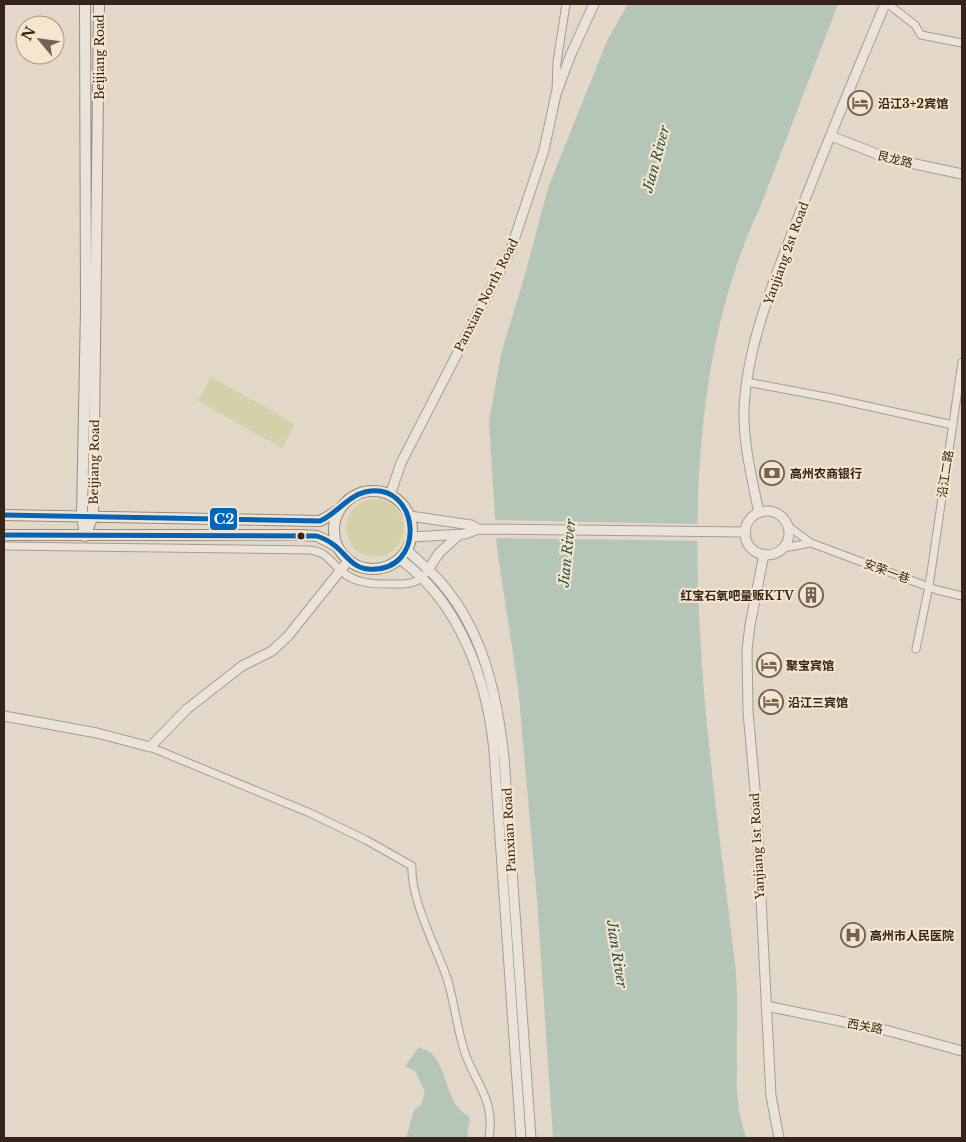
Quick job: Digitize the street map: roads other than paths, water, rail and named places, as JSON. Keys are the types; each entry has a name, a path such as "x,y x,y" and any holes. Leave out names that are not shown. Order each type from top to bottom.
{"main road":[{"name":"Beijiang Road","path":"85,4 86,309 82,516 85,542"},
{"name":"Beijiang Road","path":"85,542 93,516 99,4"},
{"path":"4,515 196,520 320,520 339,510 348,500 363,492 381,492 398,500 410,516 412,537 400,559 390,565 374,569 358,566 348,561 338,547 334,528 339,510"},
{"path":"4,535 85,542 317,536 338,547"}],"street":[{"path":"556,94 557,62 566,4"},
{"name":"Panxian North Road","path":"390,495 401,463 510,249 544,150 556,94 571,54 594,4"},
{"path":"887,4 915,25 921,34 962,43"},
{"name":"Yanjiang 2st Road","path":"759,513 744,435 747,382 774,279 831,136 887,4"},
{"name":"艮龙路","path":"831,136 887,158 962,174"},
{"name":"沿江二路","path":"916,649 929,586 953,425 959,400 962,362"},
{"path":"747,382 832,398 953,425"},
{"path":"766,511 779,515 788,526 811,543 783,548 777,552 758,553 749,544 746,532 750,520 759,513 766,511"},
{"path":"410,516 471,525 478,529"},
{"path":"783,548 788,538 788,526"},
{"path":"412,537 459,534 478,529 746,532"},
{"path":"4,546 85,542 310,550 324,553 341,571 354,579 376,585 417,582 439,552 459,534"},
{"name":"安荣一巷","path":"811,543 962,596"},
{"name":"Panxian Road","path":"406,550 425,573 465,640 478,670 491,723 521,1138"},
{"name":"Yanjiang 1st Road","path":"764,554 747,650 748,712 756,800 771,1096 779,1138"},
{"name":"Panxian Road","path":"400,559 425,573 449,594 477,643 491,679 499,712 504,758 531,1138"},
{"path":"150,747 187,709 242,666 272,651 288,636 348,561"},
{"path":"4,716 97,733 150,747 310,813 366,840 412,866 412,880 424,919 447,979 465,1054 487,1097 490,1121 489,1138"},
{"name":"西关路","path":"766,1006 889,1031 962,1051"}],"water":[{"name":"Jian River","path":"628,4 838,4 728,292 708,384 699,480 698,579 703,678 712,776 735,964 737,1093 746,1138 553,1138 537,899 518,687 497,548 489,422 501,354 548,188 607,41"},
{"path":"419,1047 433,1055 456,1105 470,1117 467,1138 406,1138 414,1110 421,1105 425,1091 415,1071 405,1066"}],"place":[{"name":"沿江3+2宾馆","path":"860,103"},
{"name":"高州农商银行","path":"772,473"},
{"name":"红宝石氧吧量贩KTV","path":"811,595"},
{"name":"聚宝宾馆","path":"769,665"},
{"name":"沿江三宾馆","path":"771,702"},
{"name":"高州市人民医院","path":"853,935"}]}
